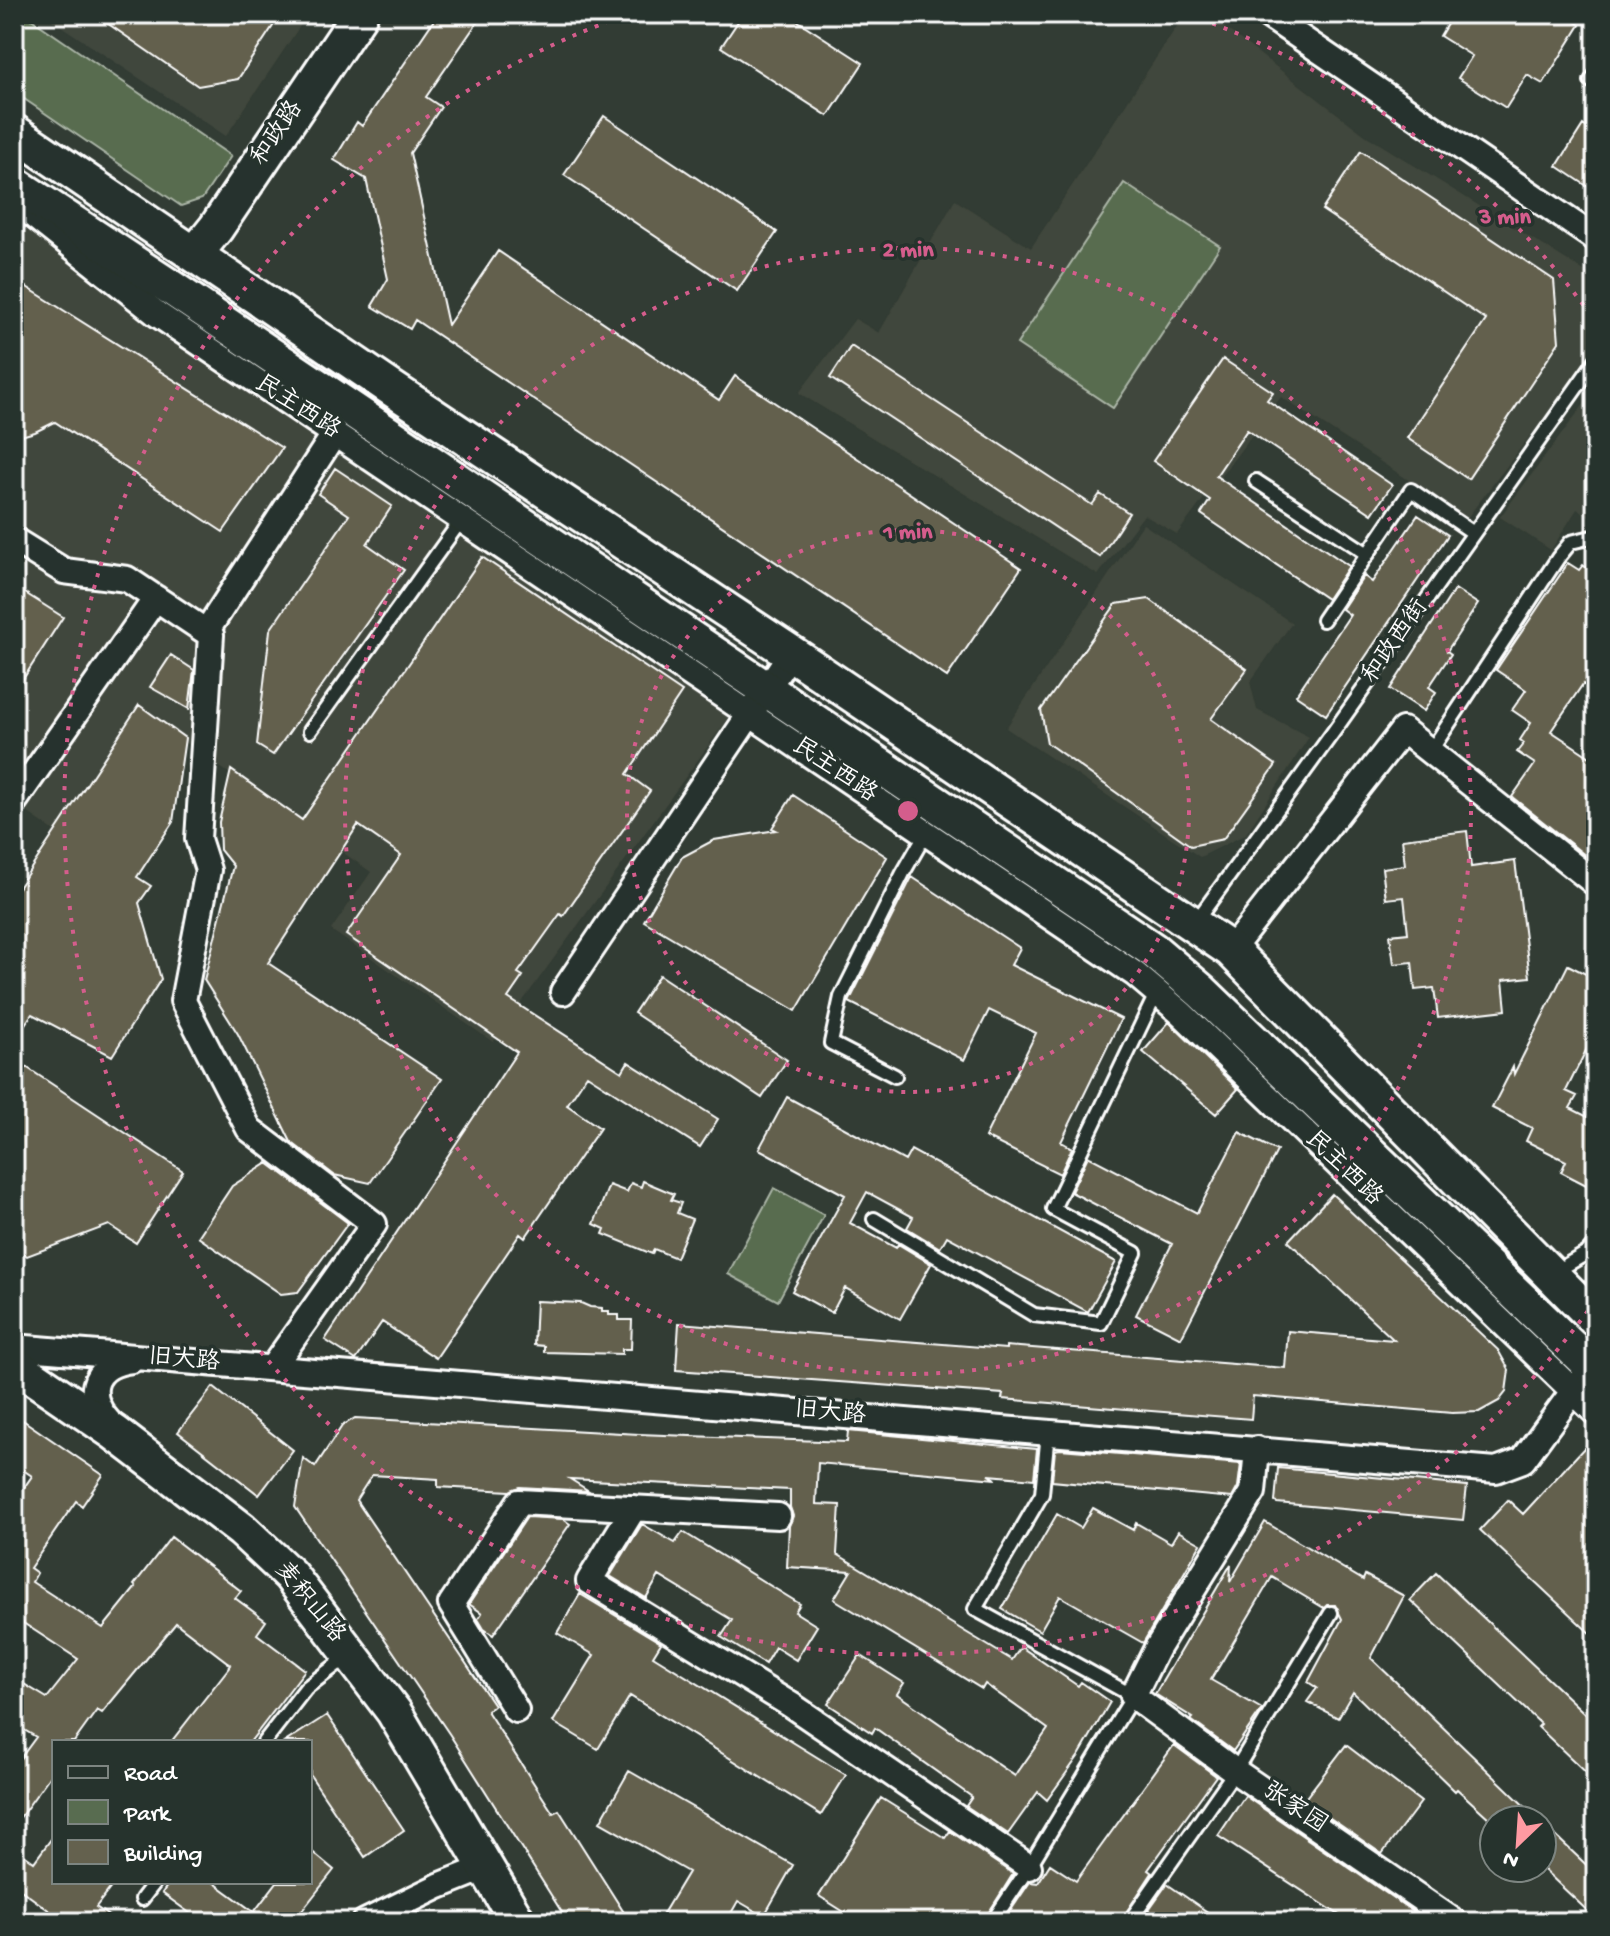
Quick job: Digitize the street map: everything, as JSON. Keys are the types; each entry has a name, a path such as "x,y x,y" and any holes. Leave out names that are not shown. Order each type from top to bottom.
{"main road":[{"name":"和政路","path":"195,254 216,228 360,14"},
{"path":"14,132 1231,950 1596,1320"},
{"name":"民主西路","path":"14,184 757,701 1153,950 1162,978 1212,1001 1589,1373"},
{"name":"麦积山路","path":"14,1364 115,1433 242,1530 290,1575 394,1712 518,1922"}],"street":[{"path":"1266,14 1596,239"},
{"name":"民主西路","path":"14,201 157,314 462,519 757,701 926,833 1135,974 1162,978"},
{"path":"206,632 335,433"},
{"path":"14,540 64,571 127,579 211,635 198,839 208,870 183,1001 249,1129 374,1224 272,1368"},
{"path":"14,802 156,598"},
{"path":"563,992 791,653"},
{"path":"1231,950 1403,730 1595,883"},
{"name":"旧大路","path":"14,1347 1496,1470 1523,1460 1589,1373"},
{"path":"154,1464 104,1418 96,1403 94,1388 98,1377 111,1364 158,1358"},
{"name":"民主西路","path":"1589,1373 1596,1413"},
{"path":"1133,1696 1157,1648 1253,1492 1257,1449"},
{"path":"516,1710 451,1604 519,1502 778,1516"},
{"path":"634,1508 589,1581 791,1705 1029,1867"},
{"name":"张家园","path":"1133,1696 1235,1771 1455,1922"},
{"path":"365,1922 484,1868"}],"lane":[{"name":"和政西街","path":"1194,924 1596,360"},
{"path":"1256,481 1368,554"},
{"path":"1323,620 1411,490 1472,532"},
{"path":"310,731 462,519"},
{"path":"1430,752 1558,558 1571,542 1596,536"},
{"path":"895,1076 831,1043 841,997 926,833"},
{"path":"874,1219 1034,1315 1101,1323 1135,1253 1053,1209 1162,978"},
{"path":"1552,1274 1587,1253 1596,1243"},
{"name":"张家园","path":"1048,1432 1042,1494 975,1609 1133,1696"},
{"path":"1129,1922 1235,1771 1331,1613"},
{"path":"266,1740 306,1688 351,1655"},
{"path":"992,1922 1133,1696"},
{"path":"142,1899 153,1884"}],"shaded area":[{"path":"43,14 308,14 226,136"},
{"path":"1185,14 1207,14 1365,135 1589,274 1596,350 1467,518 1281,397 1177,534 1144,515 1098,575 799,393 855,319 879,333 955,200 1031,248"},
{"path":"14,222 743,698 493,1042 331,930 371,872 141,712 56,832 14,803"},
{"path":"1596,388 1596,520 1577,509 1551,550 1500,517"},
{"path":"1143,524 1292,623 1250,682 1257,710 1309,737 1246,834 1200,857 1006,728"}],"green space":[{"path":"24,14 231,156 202,199 181,206 14,92 14,15"},
{"path":"1124,183 1220,246 1113,408 1017,344"},
{"path":"774,1188 824,1215 778,1301 728,1274"}],"building":[{"path":"94,14 281,14 238,79 198,86"},
{"path":"438,14 483,14 426,97 441,107 410,153 448,325 498,251 719,400 735,376 1021,568 947,677 415,320 410,329 372,306 388,279 366,179 334,160 357,122 362,126"},
{"path":"743,14 787,14 863,63 828,116 721,47"},
{"path":"1453,14 1562,14 1580,25 1543,84 1527,75 1506,108 1458,78 1472,56 1440,36"},
{"path":"604,116 777,232 737,291 564,175"},
{"path":"1583,125 1596,134 1596,192 1557,166"},
{"path":"1361,151 1554,280 1559,342 1468,479 1407,438 1486,320 1322,210"},
{"path":"14,279 282,448 223,532 55,422 14,438"},
{"path":"851,346 1092,505 1100,494 1129,513 1100,557 830,378"},
{"path":"1223,359 1273,392 1267,400 1392,485 1372,514 1247,430 1216,476 1349,566 1327,599 1201,514 1210,500 1153,461"},
{"path":"335,468 392,506 367,544 404,570 273,755 257,745 270,630 349,515 318,494"},
{"path":"1418,515 1448,535 1326,715 1296,695 1350,615 1342,609 1364,576 1372,582"},
{"path":"482,557 682,692 627,774 650,791 563,916 560,914 518,973 523,976 508,998 622,1072 628,1062 718,1119 700,1147 587,1075 567,1105 600,1128 525,1238 520,1234 436,1358 382,1322 356,1360 325,1340 517,1052 346,935 401,855 358,825 268,963 442,1079 370,1183 334,1175 291,1142 238,1034 204,980 233,866 220,850 219,822 231,770 302,820"},
{"path":"1568,563 1579,570 1583,565 1596,574 1596,693 1583,684 1551,731 1596,761 1596,864 1512,797 1535,764 1517,752 1524,743 1520,740 1531,723 1512,710 1526,690 1496,670"},
{"path":"14,586 63,617 14,693"},
{"path":"1455,589 1478,604 1447,651 1451,654 1429,687 1436,692 1424,711 1390,689"},
{"path":"1149,599 1247,669 1211,719 1276,765 1223,839 1191,846 1047,743 1041,710 1116,604"},
{"path":"171,655 194,670 189,709 150,687"},
{"path":"139,705 185,738 173,822 137,877 151,886 139,903 161,979 112,1056 32,1014 14,1040 14,894"},
{"path":"793,795 887,857 796,1011 644,921 682,857 714,840 776,830 772,828"},
{"path":"1467,831 1471,867 1515,861 1530,977 1503,980 1506,1010 1438,1018 1434,988 1415,990 1412,962 1394,964 1390,935 1408,933 1404,897 1386,899 1382,868 1405,865 1402,839"},
{"path":"912,877 1020,948 1011,965 1121,1019 1061,1142 1072,1148 1060,1174 985,1137 1036,1033 989,1010 964,1060 849,1002"},
{"path":"1568,965 1596,979 1596,1030 1566,1091 1577,1096 1570,1108 1596,1121 1596,1190 1561,1172 1566,1161 1526,1141 1532,1128 1492,1108 1513,1067 1514,1074"},
{"path":"659,975 787,1060 762,1098 634,1013"},
{"path":"1169,1022 1238,1089 1216,1114 1143,1052"},
{"path":"14,1059 183,1171 136,1243 109,1225 27,1256 14,1247"},
{"path":"787,1097 905,1161 911,1150 1116,1262 1088,1312 947,1236 940,1248 907,1228 913,1217 867,1192 850,1223 896,1248 898,1244 931,1264 900,1319 845,1288 832,1313 792,1291 845,1195 759,1149"},
{"path":"1239,1132 1277,1151 1181,1338 1136,1315 1172,1244 1071,1192 1088,1156 1197,1213"},
{"path":"268,1163 348,1223 298,1292 281,1294 198,1237 232,1186"},
{"path":"643,1181 674,1194 671,1200 681,1203 677,1213 692,1219 676,1258 654,1249 652,1254 603,1234 605,1229 594,1224 609,1185 627,1192 631,1183 641,1187"},
{"path":"1332,1194 1498,1350 1509,1370 1506,1392 1499,1401 1479,1412 1452,1413 1253,1396 1251,1419 1002,1399 1003,1394 676,1370 679,1323 1285,1368 1288,1331 1394,1340 1288,1241"},
{"path":"536,1301 581,1303 609,1311 609,1315 619,1315 619,1320 632,1320 631,1349 622,1349 622,1354 544,1352 544,1346 534,1345"},
{"path":"213,1387 293,1450 259,1495 178,1432"},
{"path":"14,1414 103,1475 82,1506 76,1501 30,1568 37,1573 32,1582 103,1628 171,1537 241,1591 235,1598 266,1621 257,1634 305,1670 252,1740 173,1740 231,1665 176,1623 102,1713 97,1710 75,1740 52,1740 52,1773 14,1826 14,1767 36,1737 14,1724 14,1678 47,1698 78,1659 14,1617 14,1502 32,1476 14,1464"},
{"path":"355,1418 847,1442 848,1431 1037,1449 1034,1479 989,1475 996,1479 818,1463 816,1504 840,1505 837,1554 1012,1660 1021,1647 1078,1686 1081,1682 1110,1702 1080,1754 1047,1800 1038,1792 1008,1834 966,1806 972,1797 875,1728 872,1733 828,1704 860,1655 904,1683 897,1694 1015,1776 1048,1729 985,1684 982,1689 834,1599 851,1571 787,1567 789,1526 793,1516 790,1490 570,1479 589,1491 520,1487 510,1491 438,1487 438,1479 372,1475 356,1500 494,1705 487,1711 553,1813 559,1810 630,1922 568,1922 450,1735 295,1507 303,1458 315,1467 342,1426"},
{"path":"1596,1435 1596,1639 1480,1530 1508,1500 1523,1514"},
{"path":"1055,1450 1241,1464 1238,1487 1232,1498 1052,1481"},
{"path":"1278,1468 1467,1486 1463,1520 1277,1503"},
{"path":"1093,1508 1133,1530 1136,1523 1171,1543 1178,1531 1201,1544 1143,1643 1060,1596 1040,1631 1002,1609 1057,1514 1081,1528"},
{"path":"527,1517 563,1519 570,1524 493,1635 484,1629 478,1619 482,1613 469,1604"},
{"path":"1265,1522 1363,1580 1365,1575 1404,1596 1371,1658 1522,1804 1478,1804 1478,1808 1457,1789 1455,1791 1353,1692 1338,1718 1307,1702 1317,1688 1308,1682 1342,1619 1335,1605 1324,1608 1272,1577 1211,1680 1262,1709 1233,1751 1191,1720 1193,1718 1155,1694 1231,1564 1230,1582"},
{"path":"642,1524 675,1543 683,1532 800,1604 795,1612 817,1626 796,1660 775,1647 765,1664 721,1637 732,1620 659,1576 646,1598 610,1576"},
{"path":"1436,1573 1596,1724 1596,1782 1538,1727 1541,1724 1410,1600"},
{"path":"580,1594 661,1643 653,1656 846,1775 821,1815 630,1696 598,1749 553,1722 594,1655 557,1633"},
{"path":"327,1715 404,1830 365,1857 312,1778 312,1740 288,1740"},
{"path":"1174,1745 1216,1776 1148,1870 1152,1873 1120,1922 1003,1922 1030,1882 1038,1883 1050,1864 1076,1881"},
{"path":"1346,1745 1421,1802 1382,1854 1304,1800"},
{"path":"629,1771 793,1865 764,1916 738,1901 726,1922 658,1922 688,1872 600,1822"},
{"path":"1245,1796 1428,1922 1350,1922 1218,1836"},
{"path":"881,1798 945,1838 950,1831 1013,1874 983,1922 860,1922 819,1896"},
{"path":"52,1838 52,1884 113,1884 96,1907 117,1922 65,1922 14,1885 14,1848 34,1862"},
{"path":"1558,1838 1596,1874 1596,1919 1558,1883"},
{"path":"312,1852 334,1870 293,1922 202,1922 162,1893 169,1884 216,1884 254,1912 275,1884 312,1884"},
{"path":"1167,1884 1222,1922 1140,1922"}]}
